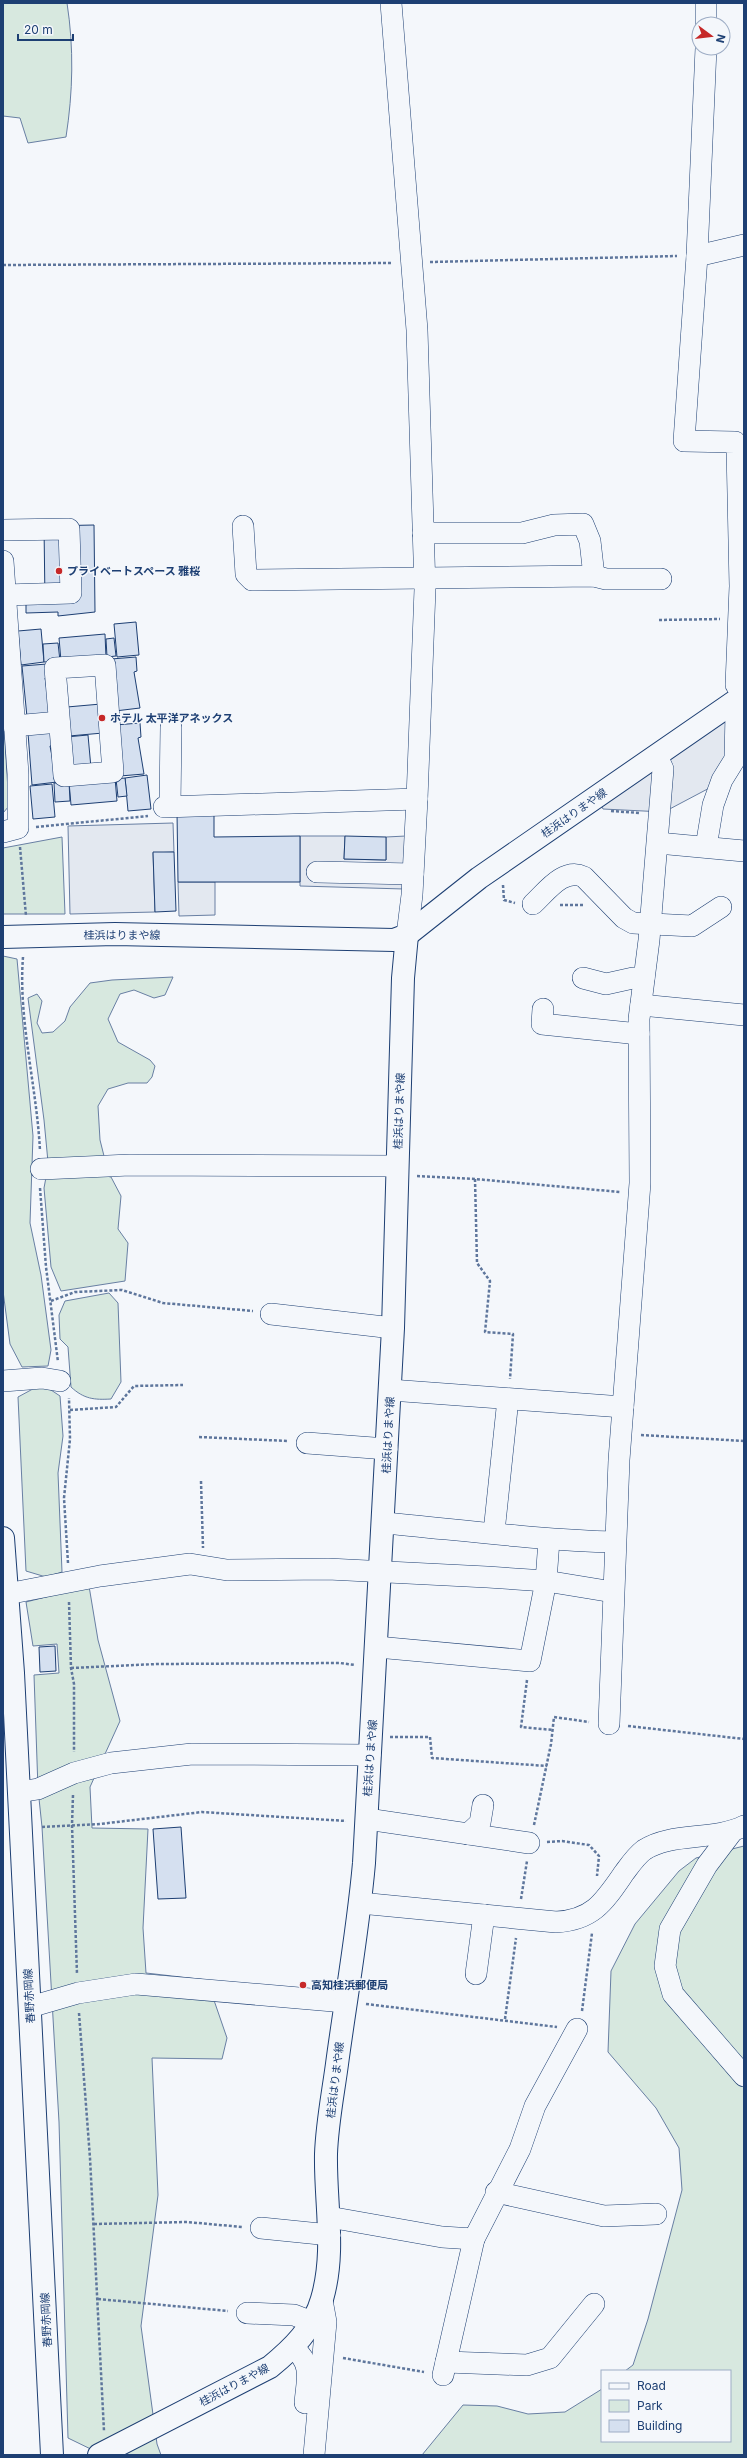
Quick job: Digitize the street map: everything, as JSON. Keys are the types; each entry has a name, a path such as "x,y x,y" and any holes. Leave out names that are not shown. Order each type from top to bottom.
{"main road":[{"name":"桂浜はりまや線","path":"3,937 115,934 374,942 394,940 407,935 479,878 739,698"},
{"name":"桂浜はりまや線","path":"101,2454 270,2367 294,2348 312,2322 322,2300 329,2261 326,2154 345,2002 360,1903 367,1819 384,1524 393,1328 397,1171 407,935"},
{"name":"春野赤岡線","path":"3,1538 19,1792 52,2455"}],"street":[{"path":"391,3 417,330 424,579 417,799 413,874 407,935"},
{"path":"706,3 706,16"},
{"path":"706,56 698,256 684,441 739,440 737,448 740,586 736,685 739,698 736,714 739,754 722,780 712,805 706,847"},
{"path":"698,256 744,245"},
{"path":"423,533 522,532 554,525 583,524 590,540 594,576"},
{"path":"243,526 246,574 252,580 594,576 606,579 661,579"},
{"path":"3,530 69,529 71,593 5,595"},
{"path":"3,561 14,726 11,830"},
{"path":"105,664 113,772 64,776 59,722 55,668 105,664"},
{"path":"14,726 59,722"},
{"path":"172,727 167,807 417,799"},
{"path":"608,1724 621,1434 639,1195 639,1034 658,843 663,769 656,756"},
{"path":"658,843 744,851"},
{"path":"317,872 413,874"},
{"path":"533,904 566,875 576,873 584,877 624,918 633,923 650,922 692,926 721,907"},
{"path":"583,978 606,984 633,978 644,978"},
{"path":"641,1005 744,1015"},
{"path":"543,1009 542,1024 639,1034"},
{"path":"41,1169 138,1165 397,1171"},
{"path":"271,1314 393,1328"},
{"path":"3,1382 42,1378 60,1381"},
{"path":"390,1390 623,1407"},
{"path":"494,1532 508,1399"},
{"path":"307,1443 387,1450"},
{"path":"384,1524 494,1532 549,1540 616,1542"},
{"path":"376,1657 530,1661 546,1581 549,1540"},
{"path":"7,1594 190,1564 227,1570 328,1569 546,1581 613,1592"},
{"path":"19,1792 38,1789 74,1773 112,1763 192,1754 371,1746"},
{"path":"468,1834 480,1823 482,1805"},
{"path":"367,1819 529,1843"},
{"path":"360,1903 518,1919 556,1922 575,1921 594,1910 608,1898 635,1859 645,1850 660,1843 738,1829"},
{"path":"738,1829 707,1865 670,1929 665,1966 673,1994 744,2076"},
{"path":"476,1974 484,1915"},
{"path":"30,2007 78,1993 136,1984 345,2002"},
{"path":"577,2029 535,2106 520,2149 496,2192 474,2239 445,2368 527,2365 550,2358 594,2304"},
{"path":"496,2192 604,2216 656,2214"},
{"path":"261,2228 329,2226 474,2239"},
{"path":"314,2455 326,2322 322,2300"},
{"path":"246,2313 294,2315 312,2322"},
{"path":"294,2348 303,2356 308,2366 301,2455"}],"path":[{"path":"3,265 411,263 698,256"},
{"path":"659,620 738,619"},
{"path":"586,805 595,810 660,814"},
{"path":"101,2454 98,2299 78,1993 72,1824 74,1773 74,1684 71,1668 64,1498 70,1439 70,1399 60,1381 43,1231 39,1126 27,1030 22,970 26,916 11,830 137,818 161,813 167,807"},
{"path":"397,1171 639,1195"},
{"path":"475,1179 478,1263 490,1281 485,1332 513,1334 508,1399"},
{"path":"51,1301 75,1292 122,1290 163,1303 219,1306 271,1314"},
{"path":"70,1410 116,1407 134,1386 183,1385"},
{"path":"621,1434 744,1441"},
{"path":"199,1437 307,1443"},
{"path":"201,1481 204,1566"},
{"path":"71,1668 157,1664 340,1662 376,1657"},
{"path":"530,1661 521,1727 553,1730"},
{"path":"505,2019 529,1843 546,1766 554,1717 744,1739"},
{"path":"371,1746 430,1737 432,1758 546,1766"},
{"path":"42,1827 72,1824 100,1824 202,1812 349,1821 367,1819"},
{"path":"345,2002 505,2019 577,2029"},
{"path":"94,2224 187,2222 261,2228"},
{"path":"98,2299 246,2313"},
{"path":"324,2355 445,2368"}],"green space":[{"path":"3,3 67,3 71,37 72,70 66,137 28,143 20,118 3,116"},
{"path":"3,711 9,806 3,813"},
{"path":"62,837 65,914 3,914 3,848"},
{"path":"3,956 17,959 33,1136 30,1223 41,1275 51,1350 48,1366 22,1367 10,1344 3,1291"},
{"path":"173,977 165,995 154,998 134,990 120,994 108,1019 118,1042 150,1060 155,1066 152,1077 147,1083 128,1083 108,1089 98,1106 100,1140 104,1156 48,1162 28,998 37,994 42,1001 37,1023 42,1033 53,1032 65,1021 70,1007 90,983 112,980"},
{"path":"81,1171 111,1177 121,1196 118,1229 128,1243 125,1281 61,1291 51,1267 44,1188 47,1172"},
{"path":"109,1293 118,1303 121,1382 111,1399 94,1399 80,1394 71,1387 68,1347 60,1339 59,1315 65,1301"},
{"path":"42,1384 60,1396 63,1436 58,1473 62,1572 46,1577 26,1571 18,1397"},
{"path":"89,1586 98,1640 120,1721 90,1787 92,1828 148,1829 143,1928 146,1973 207,1980 227,2038 222,2059 152,2058 158,2195 141,2326 157,2444 161,2455 103,2455 68,2438 59,2122 42,1827 38,1789 34,1675 59,1673 57,1644 33,1646 26,1602"},
{"path":"744,1846 744,2455 422,2455 463,2405 497,2406 528,2414 565,2412 601,2390 601,2442 731,2442 731,2370 626,2370 633,2365 648,2319 682,2190 679,2148 656,2108 608,2052 611,1971 635,1924 679,1871 696,1858"}],"shaded area":[{"path":"730,716 730,761 717,784 664,812 603,809 601,805"},
{"path":"173,823 174,852 153,853 155,912 70,914 68,826"},
{"path":"300,836 345,836 344,859 386,860 386,837 406,836 404,889 300,886"},
{"path":"178,882 215,882 215,915 179,916"}],"building":[{"path":"94,525 95,612 58,616 58,612 26,613 26,603 45,602 44,526"},
{"path":"136,622 139,655 117,657 114,624"},
{"path":"41,629 44,662 21,665 18,631"},
{"path":"105,634 106,658 61,661 59,638"},
{"path":"114,638 116,656 107,657 106,639"},
{"path":"58,643 60,661 44,662 43,644"},
{"path":"136,657 137,671 134,672 140,708 115,711 111,659"},
{"path":"47,664 48,678 45,678 51,715 27,717 22,666"},
{"path":"101,704 103,733 69,736 67,707"},
{"path":"140,723 141,737 138,738 144,774 120,776 115,725"},
{"path":"52,731 54,745 50,746 57,782 32,785 28,733"},
{"path":"88,735 91,768 68,770 66,737"},
{"path":"147,775 151,809 128,811 125,778"},
{"path":"115,778 117,801 71,805 69,782"},
{"path":"125,778 127,796 118,797 116,779"},
{"path":"69,782 70,801 55,802 54,783"},
{"path":"52,784 55,817 33,819 30,786"},
{"path":"177,812 214,812 214,837 300,836 300,882 178,882"},
{"path":"345,836 386,837 386,860 344,859"},
{"path":"153,852 174,852 176,911 155,912"},
{"path":"55,1646 56,1671 40,1672 39,1647"},
{"path":"181,1827 186,1898 158,1899 153,1829"}],"place":[{"name":"プライベートスペース 雅桜","path":"59,571"},
{"name":"ホテル 太平洋アネックス","path":"102,718"},
{"name":"高知桂浜郵便局","path":"303,1985"}]}
